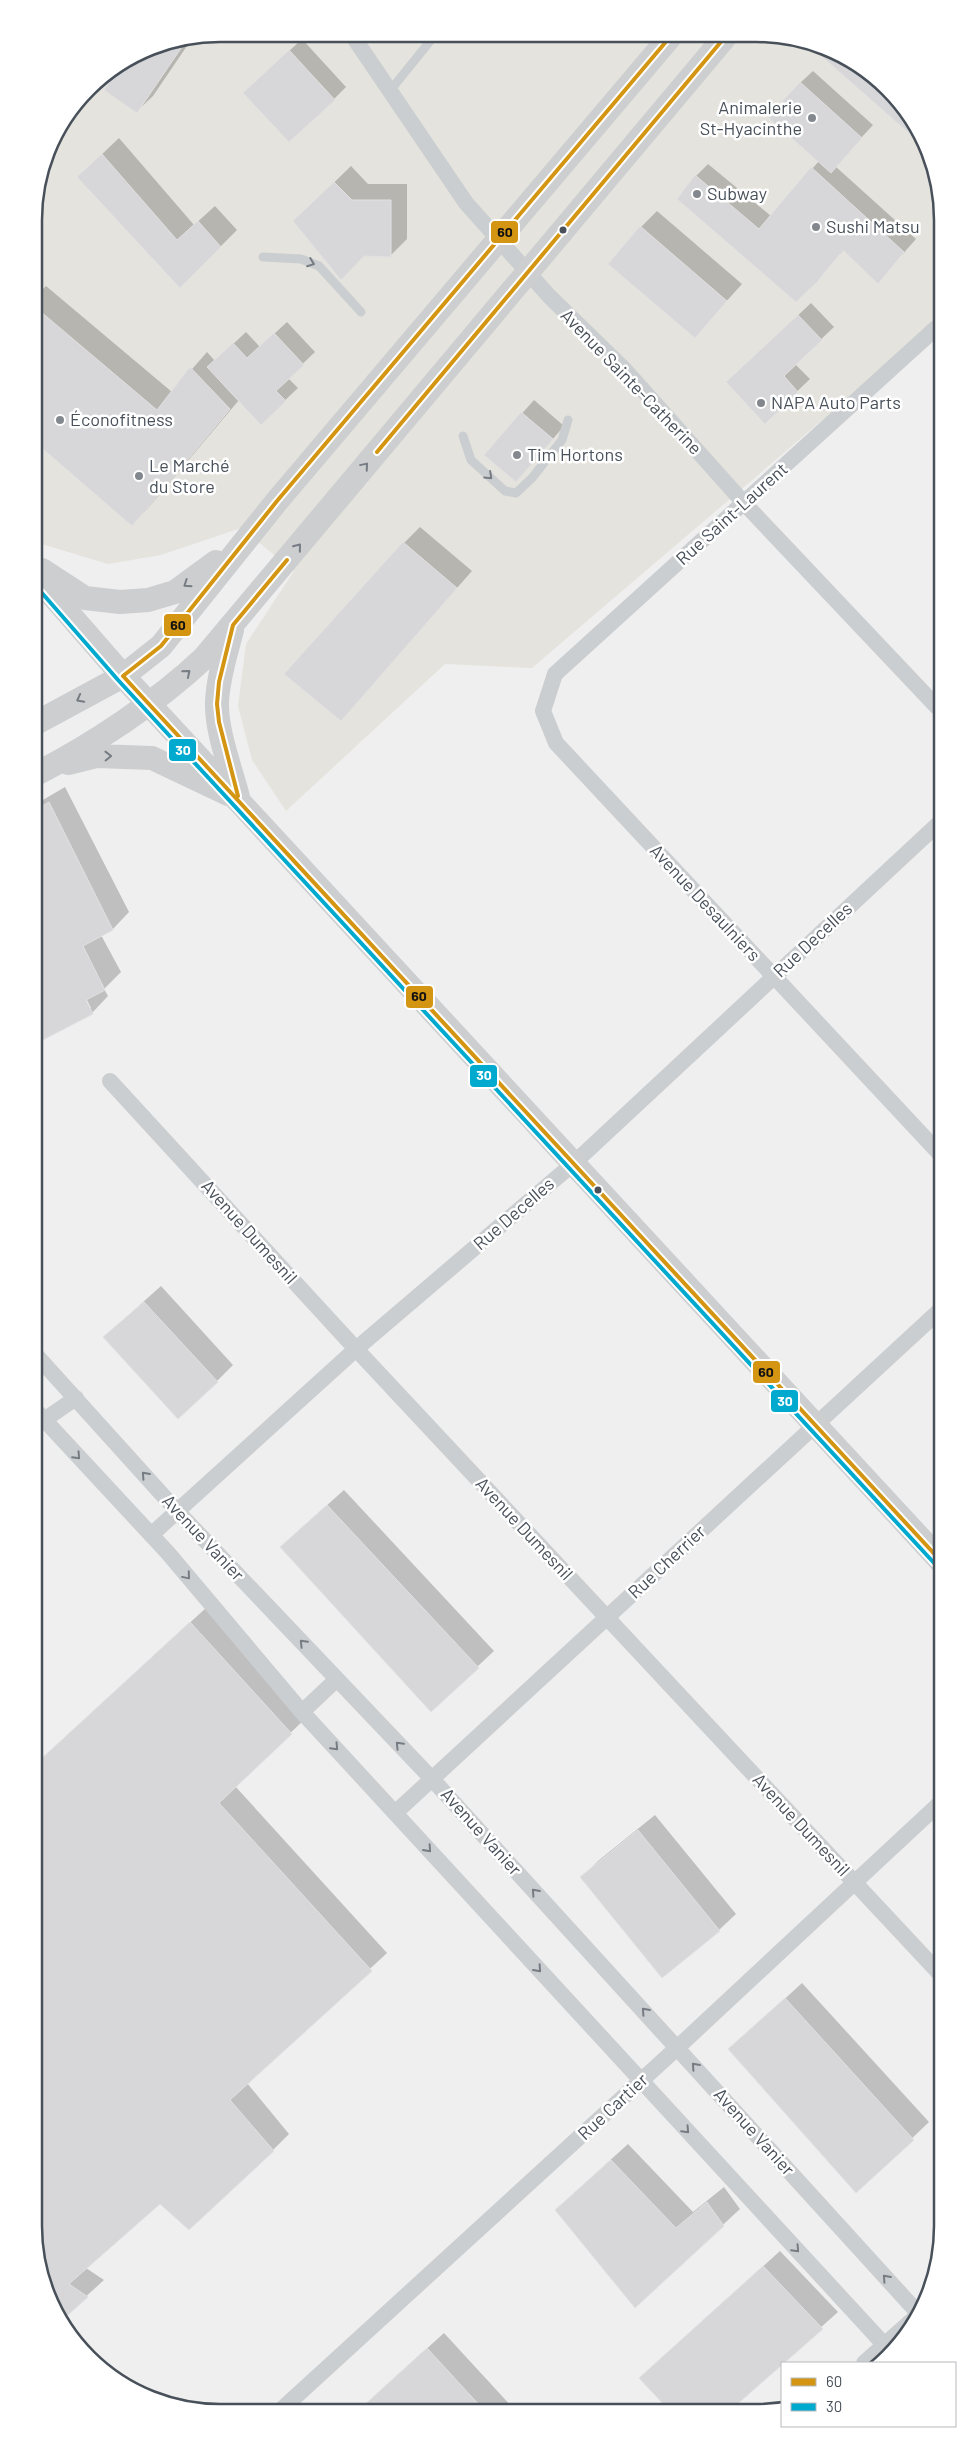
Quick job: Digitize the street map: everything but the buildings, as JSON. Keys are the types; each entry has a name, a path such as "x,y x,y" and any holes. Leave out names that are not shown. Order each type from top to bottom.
{"main road":[{"path":"42,720 123,676 160,646 252,532 665,42"},
{"path":"42,771 111,730 187,674 233,625 721,42"},
{"path":"42,570 85,598 120,602 148,600 175,592 200,576 252,532"},
{"path":"42,583 123,676 934,1554"},
{"path":"233,625 219,682 217,704 219,722 238,799"},
{"path":"42,771 96,756 152,758 238,799"}],"street":[{"name":"Avenue Sainte-Catherine","path":"357,43 466,203 528,273 625,370 744,503 934,702"},
{"name":"Rue Saint-Laurent","path":"544,711 555,674 934,332"},
{"name":"Avenue Desaulniers","path":"544,711 556,743 934,1149"},
{"name":"Rue Decelles","path":"151,1535 356,1349 574,1163 934,828"},
{"name":"Avenue Dumesnil","path":"110,1081 606,1618 934,1967"},
{"name":"Rue Cherrier","path":"396,1813 934,1316"},
{"name":"Avenue Vanier","path":"42,1361 177,1511 433,1780 678,2047 913,2309"},
{"path":"42,1416 76,1398"},
{"name":"Avenue Vanier","path":"42,1418 151,1535 302,1712 887,2346"},
{"path":"302,1712 337,1679"},
{"name":"Rue Cartier","path":"287,2404 678,2047 934,1808"},
{"path":"866,2362 880,2353"}],"lane":[{"path":"389,92 429,43"},
{"path":"263,257 301,259 319,266 361,312"},
{"path":"463,436 471,460 505,491 516,493 532,478 562,440 568,420"}],"shaded area":[{"path":"755,42 779,44 823,56 844,66 864,79 897,112 910,132 924,163 932,197 934,221 934,325 532,668 445,664 286,811 252,760 238,706 246,644 294,571 241,528 161,555 108,564 42,544 42,221 44,197 52,163 66,132 79,112 103,87 132,66 163,52 209,43"}],"transit line":[{"name":"60","path":"666,42 277,501 161,646 123,676 934,1554"},
{"name":"60","path":"377,452 721,42"},
{"name":"60","path":"238,796 219,722 217,704 219,682 233,625 287,560"},
{"name":"30","path":"42,593 118,680 934,1563"}],"place":[{"name":"Animalerie St-Hyacinthe","path":"812,118"},
{"name":"Subway","path":"697,194"},
{"name":"Sushi Matsu","path":"816,227"},
{"name":"NAPA Auto Parts","path":"761,403"},
{"name":"Éconofitness","path":"60,420"},
{"name":"Tim Hortons","path":"517,455"},
{"name":"Le Marché du Store","path":"139,476"}]}
